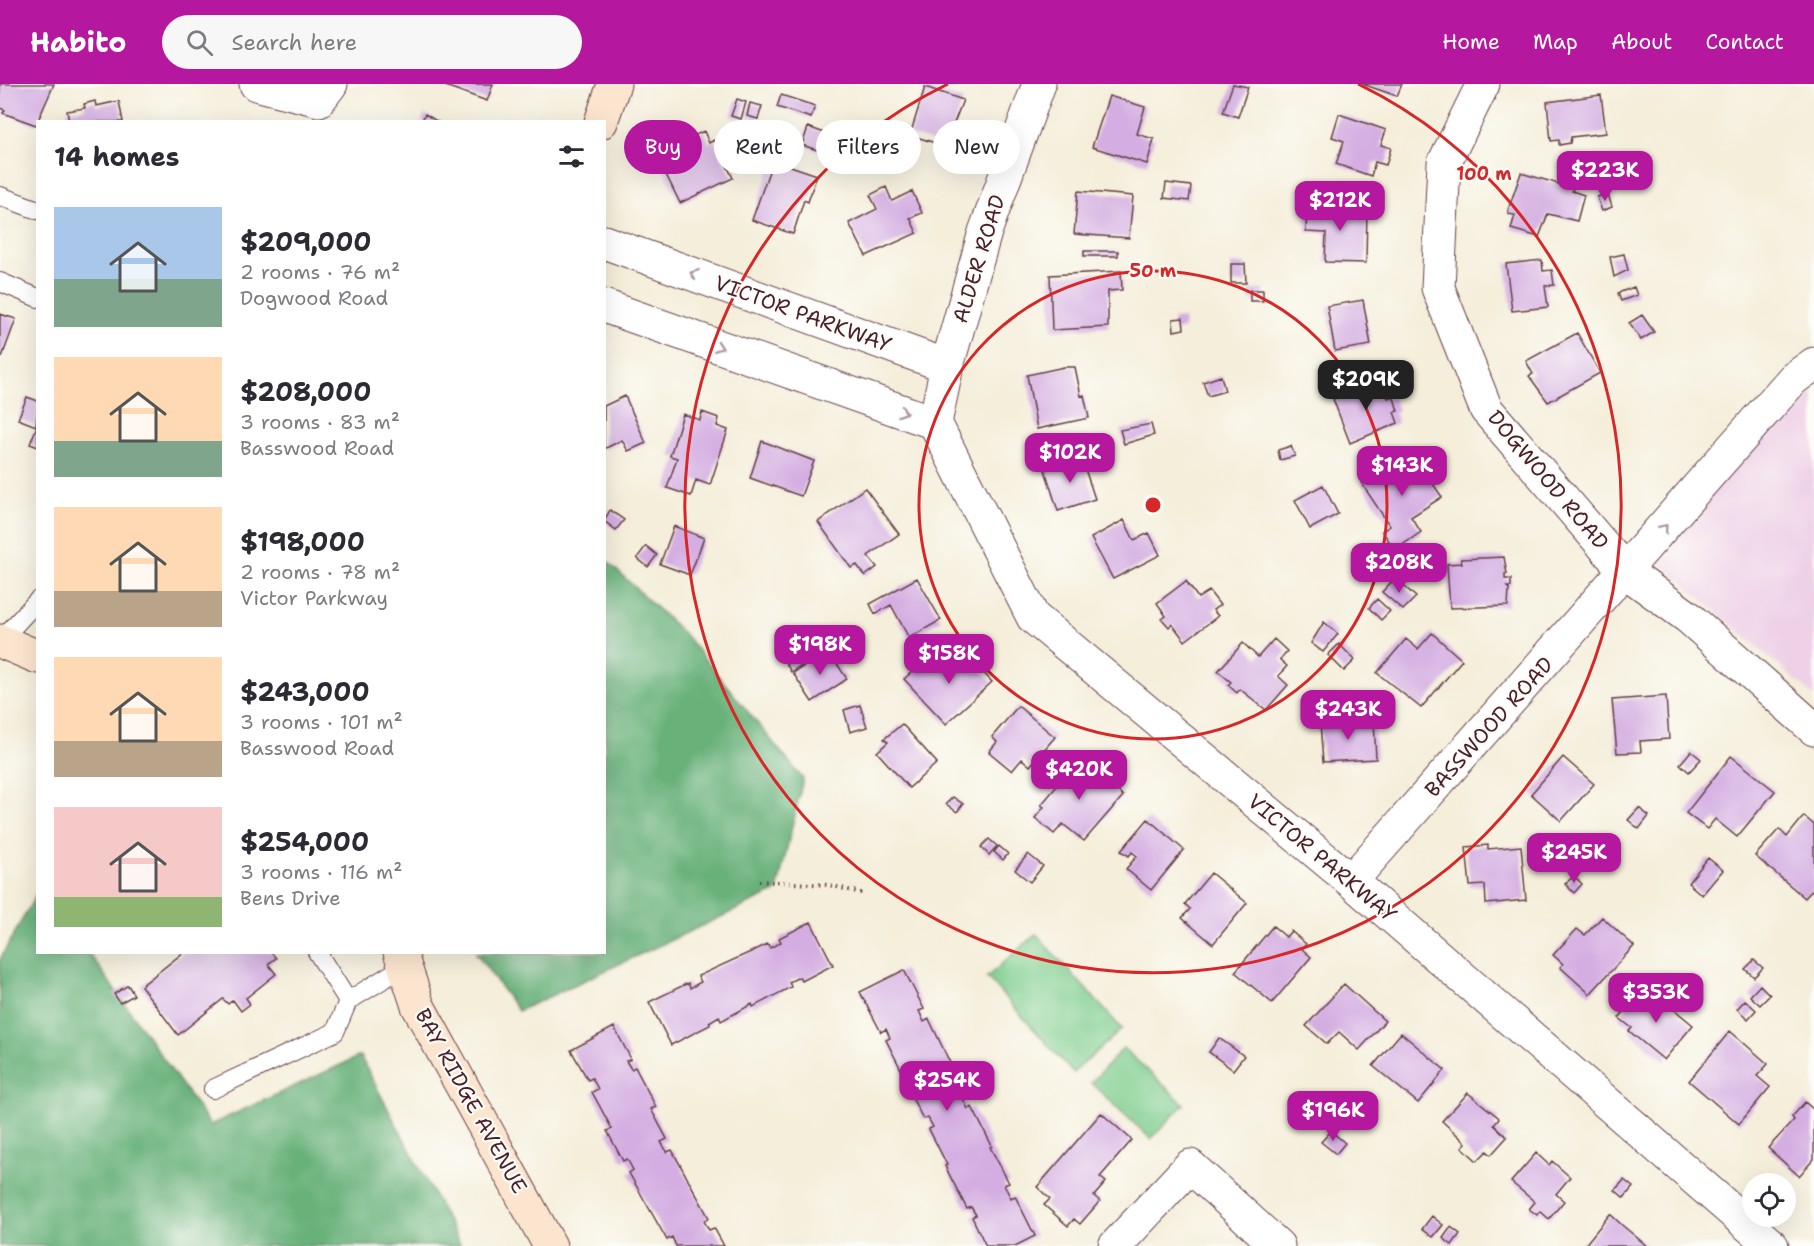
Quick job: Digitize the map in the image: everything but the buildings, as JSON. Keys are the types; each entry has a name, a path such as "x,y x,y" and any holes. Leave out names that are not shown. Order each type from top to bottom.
{"main road":[{"path":"602,120 614,84"},
{"path":"0,641 36,656"},
{"name":"BAY RIDGE AVENUE","path":"401,959 417,1006 550,1246"}],"street":[{"path":"256,84 319,100 331,84"},
{"name":"ALDER ROAD","path":"947,366 985,232 1039,84"},
{"name":"DOGWOOD ROAD","path":"1483,84 1444,163 1438,288 1486,409 1626,572 1688,617 1814,729"},
{"name":"VICTOR PARKWAY","path":"606,243 947,366"},
{"path":"606,307 935,423 947,366"},
{"name":"BASSWOOD ROAD","path":"1351,881 1626,572 1793,379 1814,364"},
{"name":"VICTOR PARKWAY","path":"935,423 1033,617 1351,881 1772,1246"},
{"path":"1115,1246 1190,1166 1278,1246"}],"lane":[{"path":"0,196 36,209"},
{"path":"0,282 36,297"},
{"path":"0,641 36,602"},
{"path":"318,954 348,1001"},
{"path":"213,1089 335,1032 348,1001 401,959"}],"path":[{"path":"759,881 829,885 865,894"}],"shaded area":[{"path":"1814,392 1814,696 1645,550"}],"green space":[{"path":"606,560 686,636 803,779 777,891 518,1011 477,954 606,954"},
{"path":"36,895 36,954 90,954 210,1125 360,1056 461,1246 0,1246 0,959"},
{"path":"1036,934 1122,1029 1073,1073 987,977"},
{"path":"1123,1048 1184,1104 1151,1139 1091,1083"}]}
